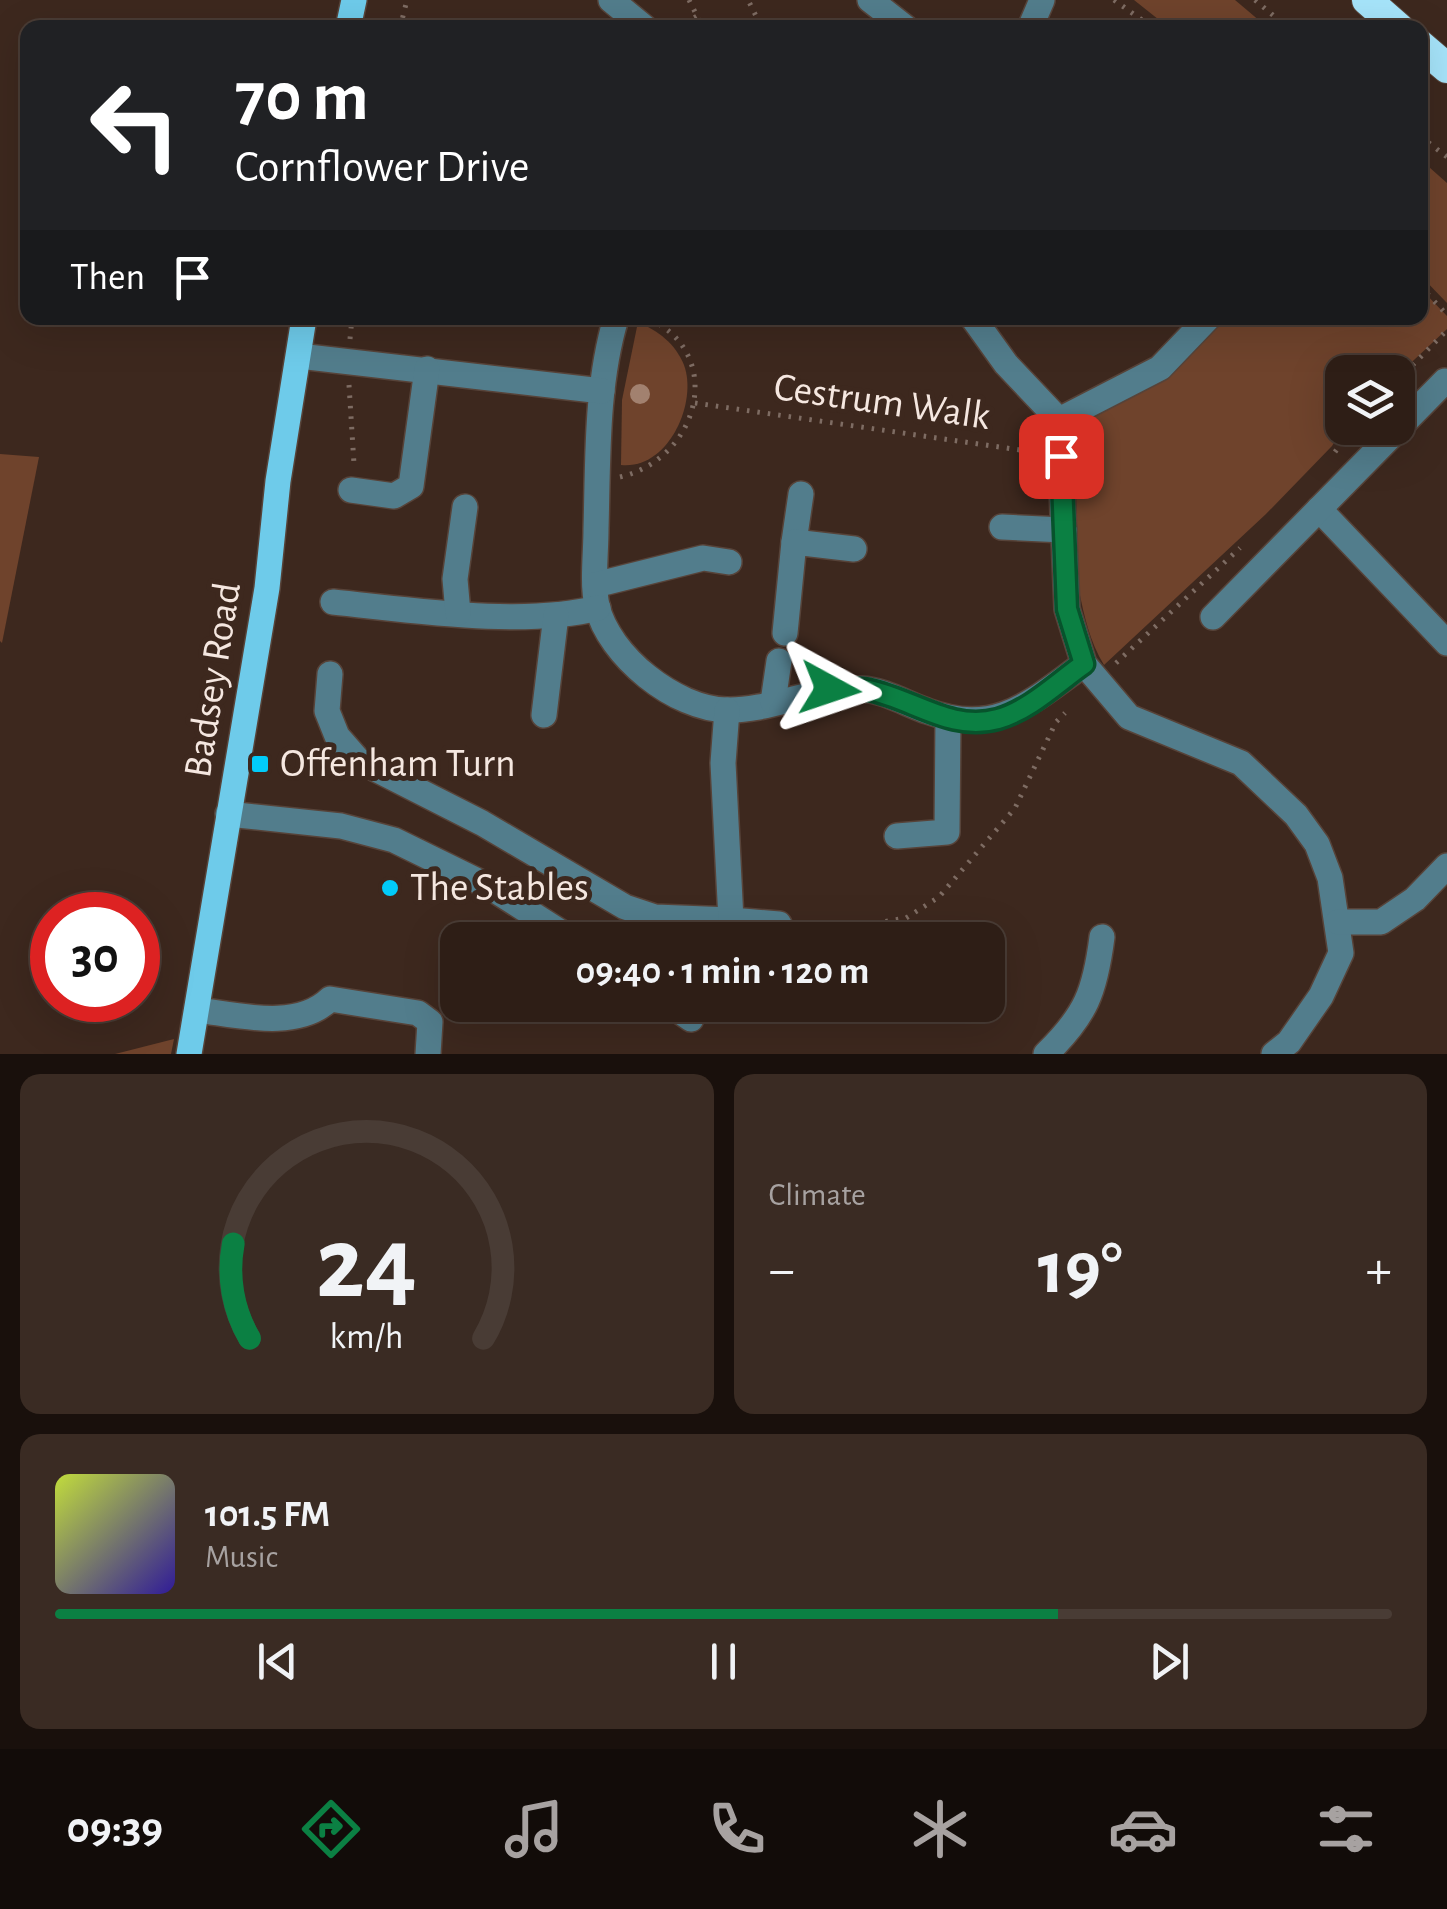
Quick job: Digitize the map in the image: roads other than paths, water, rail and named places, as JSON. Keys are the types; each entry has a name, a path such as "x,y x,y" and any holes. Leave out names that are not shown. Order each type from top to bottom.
{"highway":[{"path":"1367,0 1391,20"}],"main road":[{"name":"Badsey Road","path":"189,1054 267,588 278,481 303,325"}],"street":[{"path":"611,0 635,20"},
{"path":"870,0 894,20"},
{"path":"615,325 602,392 596,596 633,665 661,687 693,703 728,710 830,689 868,690 948,719 997,719 1090,672"},
{"path":"978,325 1006,364 1059,420 1067,609 1090,672 1129,717 1241,763 1296,815 1317,844 1330,878 1341,953 1321,996 1290,1042 1274,1054"},
{"path":"1059,420 1160,368 1201,325"},
{"path":"299,356 602,392"},
{"path":"351,490 394,496 411,486 427,369"},
{"path":"1212,617 1445,381"},
{"path":"785,633 801,494"},
{"path":"458,613 455,579 465,507"},
{"path":"1319,509 1447,643"},
{"path":"1002,527 1064,530"},
{"path":"794,542 854,549"},
{"path":"333,602 458,613 556,615 596,596 702,558 729,562"},
{"path":"544,716 556,615"},
{"path":"773,702 779,661"},
{"path":"330,674 328,711 346,750 358,760 482,823 624,907 655,917 755,922"},
{"path":"728,710 723,763 731,920"},
{"path":"897,836 946,832 948,719"},
{"path":"228,814 341,826 394,840 490,888 544,922"},
{"path":"1338,922 1381,922 1415,899 1447,866"},
{"path":"1046,1054 1086,1008 1097,981 1102,938"},
{"path":"197,1010 285,1018 318,1012 330,999 418,1013 430,1022 428,1054"}],"place":[{"name":"Offenham Turn","path":"260,764"},
{"name":"The Stables","path":"390,888"}]}
